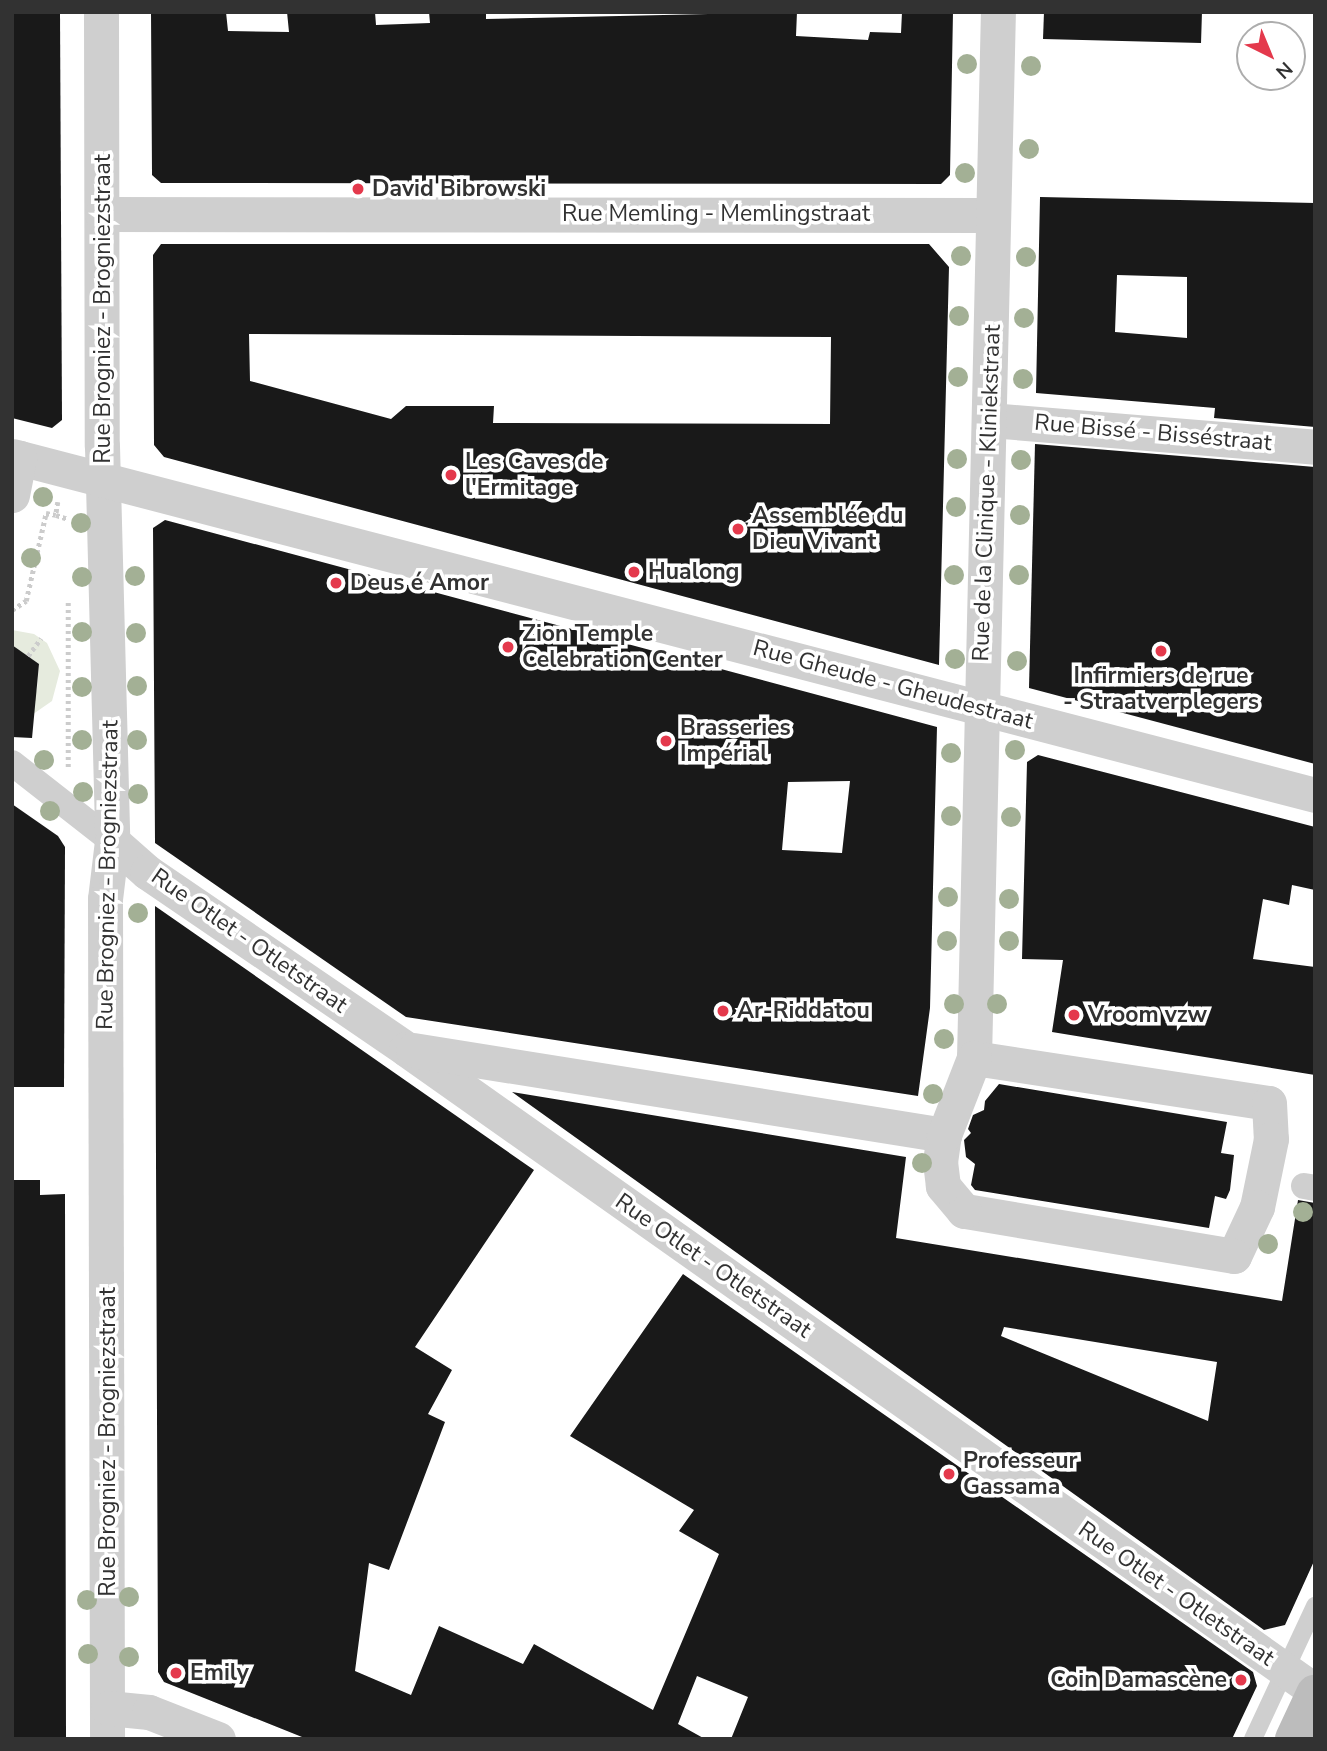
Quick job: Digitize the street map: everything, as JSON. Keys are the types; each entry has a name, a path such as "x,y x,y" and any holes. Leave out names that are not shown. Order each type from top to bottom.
{"main road":[{"path":"1294,1739 1315,1692"}],"street":[{"name":"Rue Brogniez - Brogniezstraat","path":"101,12 104,481 112,841 105,898 107,1723"},
{"name":"Rue de la Clinique - Kliniekstraat","path":"974,1058 998,12"},
{"name":"Rue Memling - Memlingstraat","path":"102,214 993,215"},
{"name":"Rue Bissé - Bisséstraat","path":"990,420 1315,447"},
{"name":"Rue Gheude - Gheudestraat","path":"16,457 1315,795"},
{"path":"12,495 16,457"},
{"path":"12,763 67,802 112,841"},
{"name":"Rue Otlet - Otletstraat","path":"112,841 148,872 406,1049 1315,1692"},
{"path":"406,1049 944,1135"},
{"path":"974,1058 1269,1103 1271,1139 1257,1207 1234,1256 964,1211 943,1186 940,1163 944,1135 974,1058"},
{"path":"107,1723 149,1712 218,1739"}],"lane":[{"path":"1253,1739 1315,1606"}],"path":[{"path":"56,515 60,491"},
{"path":"12,610 26,601 46,513 68,517 68,531"},
{"path":"67,802 68,598"},
{"path":"28,656 41,638"}],"shaded area":[{"path":"12,630 34,634 47,643 60,671 52,701 26,719 37,689 39,664 17,649 12,651"}],"building":[{"path":"12,12 60,12 62,420 52,428 12,418"},
{"path":"151,12 226,12 228,31 289,32 287,12 375,12 376,25 430,23 429,12 486,12 486,19 797,12 796,36 868,40 870,32 901,33 902,12 953,12 950,175 941,184 161,183 152,175"},
{"path":"1044,12 1202,12 1201,43 1043,39"},
{"path":"1040,197 1315,203 1315,427 1214,418 1215,408 1036,393","holes":["1117,275 1187,277 1187,338 1115,332"]},
{"path":"161,244 929,244 949,267 939,665 164,457 154,445 153,255","holes":["249,334 831,337 830,424 493,423 494,406 406,406 391,419 250,381"]},
{"path":"1035,444 1315,467 1315,764 1029,688"},
{"path":"165,520 937,727 930,1008 918,1096 406,1017 155,843 153,528","holes":["850,781 842,853 782,850 788,782"]},
{"path":"12,645 39,664 32,738 12,737"},
{"path":"1038,755 1315,827 1315,890 1292,885 1289,905 1263,899 1253,959 1315,967 1315,1075 1052,1032 1063,960 1022,959 1027,762"},
{"path":"12,804 58,836 65,847 64,1087 12,1087"},
{"path":"155,906 534,1170 415,1347 452,1370 428,1414 445,1422 389,1570 369,1563 355,1671 411,1695 439,1626 523,1664 534,1644 653,1710 719,1554 679,1531 694,1510 570,1436 683,1274 1253,1672 1257,1686 1232,1739 731,1739 748,1697 697,1676 678,1724 705,1739 307,1739 164,1682 158,1672"},
{"path":"999,1084 1227,1122 1221,1153 1234,1155 1230,1190 1226,1199 1215,1196 1209,1228 975,1190 971,1185 975,1164 966,1157 964,1140 971,1133 968,1129 973,1115 984,1110 985,1101"},
{"path":"512,1092 906,1157 896,1238 1282,1301 1298,1200 1315,1203 1315,1559 1285,1625 1264,1630","holes":["1004,1327 1217,1362 1208,1421 1001,1336"]},
{"path":"12,1180 40,1180 40,1195 65,1194 66,1739 12,1739"}],"place":[{"name":"David Bibrowski","path":"358,189"},
{"name":"Les Caves de l'Ermitage","path":"451,475"},
{"name":"Assemblée du Dieu Vivant","path":"738,529"},
{"name":"Hualong","path":"634,572"},
{"name":"Deus é Amor","path":"336,583"},
{"name":"Zion Temple Celebration Center","path":"508,647"},
{"name":"Infirmiers de rue - Straatverplegers","path":"1161,651"},
{"name":"Brasseries Impérial","path":"666,741"},
{"name":"Ar-Riddatou","path":"723,1011"},
{"name":"Vroom vzw","path":"1074,1015"},
{"name":"Professeur Gassama","path":"949,1474"},
{"name":"Emily","path":"176,1673"},
{"name":"Coin Damascène","path":"1241,1680"}]}
